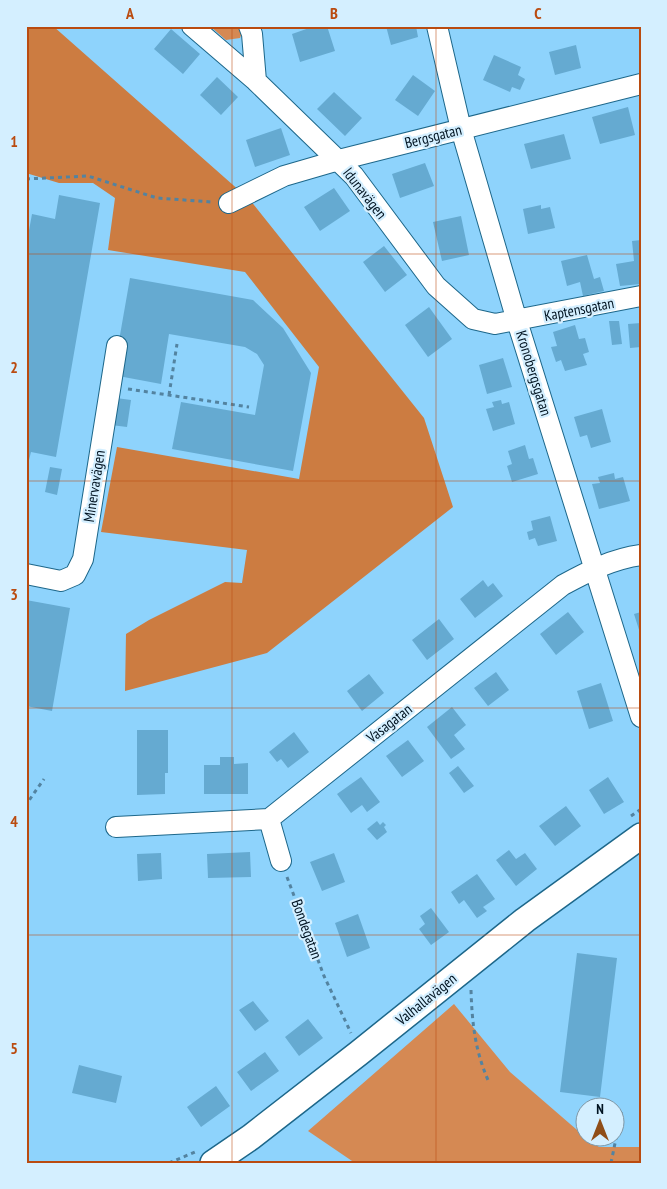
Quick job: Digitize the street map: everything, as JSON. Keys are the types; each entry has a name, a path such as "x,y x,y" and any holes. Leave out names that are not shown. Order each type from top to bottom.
{"street":[{"name":"Idunavägen","path":"192,26 256,81 354,176 436,286 473,319 495,324 518,321"},
{"path":"249,26 252,34 256,81"},
{"name":"Kronobergsgatan","path":"437,26 461,129 518,321 641,717"},
{"name":"Bergsgatan","path":"230,203 284,176 338,160 641,84"},
{"name":"Kaptensgatan","path":"518,321 641,296"},
{"name":"Minervavägen","path":"26,574 61,581 75,575 83,559 117,346"},
{"name":"Vasagatan","path":"269,819 564,585 594,568 622,558 641,555"},
{"path":"116,827 269,819 281,861"},
{"name":"Valhallavägen","path":"217,1162 275,1119 525,920 641,836"}],"path":[{"path":"26,179 88,176 157,198 230,203"},
{"path":"169,395 177,344"},
{"path":"110,386 249,407"},
{"path":"26,807 44,779"},
{"name":"Bondegatan","path":"281,861 324,976 353,1036"},
{"path":"462,970 471,989 472,1025 480,1062 488,1080"},
{"path":"611,1163 614,1146"},
{"path":"634,1163 641,1162"}],"shaded area":[{"path":"26,26 53,26 250,200 424,418 453,507 267,653 125,691 126,634 149,620 225,582 242,583 247,550 101,532 117,447 299,479 319,367 245,272 108,250 115,198 93,183 59,183 26,173"},
{"path":"210,26 241,26 243,30 240,38 226,40"},
{"path":"454,1004 510,1072 574,1127 574,1146 641,1147 641,1163 355,1163 308,1131"}],"building":[{"path":"315,26 327,26 335,51 300,62 292,34"},
{"path":"386,26 416,26 418,37 391,45"},
{"path":"171,29 200,54 183,74 154,49"},
{"path":"576,45 581,68 555,75 549,52"},
{"path":"494,55 521,67 518,75 525,79 520,90 512,87 510,92 483,80"},
{"path":"413,75 435,91 418,116 395,100"},
{"path":"217,77 238,97 221,115 200,95"},
{"path":"334,92 362,118 345,136 317,109"},
{"path":"628,107 635,135 600,144 592,117"},
{"path":"281,128 290,155 255,167 246,140"},
{"path":"564,134 571,159 531,169 524,144"},
{"path":"425,163 434,186 400,198 392,174"},
{"path":"334,188 350,211 320,231 304,207"},
{"path":"59,195 100,203 56,457 31,452 26,472 26,247 32,214 55,219"},
{"path":"541,205 541,209 550,207 555,228 528,234 523,209"},
{"path":"461,216 469,255 442,261 433,222"},
{"path":"641,240 641,284 620,286 616,264 634,261 632,241"},
{"path":"384,246 407,275 385,292 363,262"},
{"path":"587,255 594,279 600,277 604,291 583,296 580,282 567,286 561,261"},
{"path":"130,278 253,300 283,328 311,373 293,471 172,449 181,402 255,415 264,365 257,354 245,347 169,334 161,384 113,375"},
{"path":"429,307 452,339 428,357 405,325"},
{"path":"609,321 619,321 622,344 612,345"},
{"path":"641,323 641,347 630,348 628,324"},
{"path":"575,325 579,339 585,338 589,352 583,354 587,365 565,371 561,360 556,362 551,347 557,346 553,332"},
{"path":"503,358 512,387 487,394 479,365"},
{"path":"116,398 131,400 127,427 111,425"},
{"path":"501,400 502,404 509,402 515,424 493,431 486,409 494,407 492,402"},
{"path":"602,409 611,442 591,448 587,435 580,437 574,417"},
{"path":"525,445 529,459 533,458 538,474 512,482 507,466 512,464 508,451"},
{"path":"50,467 62,469 57,495 45,492"},
{"path":"614,473 615,479 623,477 630,501 599,509 592,484 600,483 598,477"},
{"path":"550,516 557,541 538,546 535,538 529,540 527,532 533,530 531,521"},
{"path":"483,580 488,587 493,583 503,596 475,618 460,599"},
{"path":"26,600 70,608 52,711 26,706"},
{"path":"568,612 584,632 556,655 540,634"},
{"path":"641,612 641,633 640,633 634,614"},
{"path":"439,619 454,639 427,660 412,640"},
{"path":"496,672 509,690 488,706 474,688"},
{"path":"369,674 384,693 362,711 347,691"},
{"path":"601,683 613,721 589,729 577,691"},
{"path":"452,707 466,725 454,735 465,749 451,759 427,727"},
{"path":"137,730 168,730 168,773 165,773 165,794 137,795"},
{"path":"294,732 309,752 288,768 281,759 277,762 269,752"},
{"path":"408,740 424,761 402,777 386,756"},
{"path":"220,757 234,757 234,764 248,763 248,794 204,794 204,765 220,765"},
{"path":"458,766 474,786 464,793 449,773"},
{"path":"361,777 380,802 367,812 362,805 351,813 337,794"},
{"path":"608,777 624,802 604,814 589,790"},
{"path":"566,806 581,826 555,846 539,826"},
{"path":"377,821 380,825 383,822 386,825 384,827 387,832 377,840 367,829"},
{"path":"509,850 516,859 525,853 537,869 516,886 496,860"},
{"path":"250,852 251,877 208,878 207,854"},
{"path":"161,853 162,879 138,881 137,854"},
{"path":"334,853 345,882 322,891 310,862"},
{"path":"477,874 495,899 483,907 487,911 477,918 464,900 459,904 451,892"},
{"path":"431,908 449,932 431,945 419,929 425,924 420,916"},
{"path":"358,914 370,948 347,957 335,923"},
{"path":"577,953 617,958 600,1096 560,1092"},
{"path":"253,1001 269,1021 255,1031 239,1010"},
{"path":"308,1019 323,1038 299,1056 285,1037"},
{"path":"265,1052 279,1071 251,1091 237,1072"},
{"path":"79,1065 122,1076 116,1103 72,1093"},
{"path":"216,1086 230,1106 201,1127 187,1107"}]}
